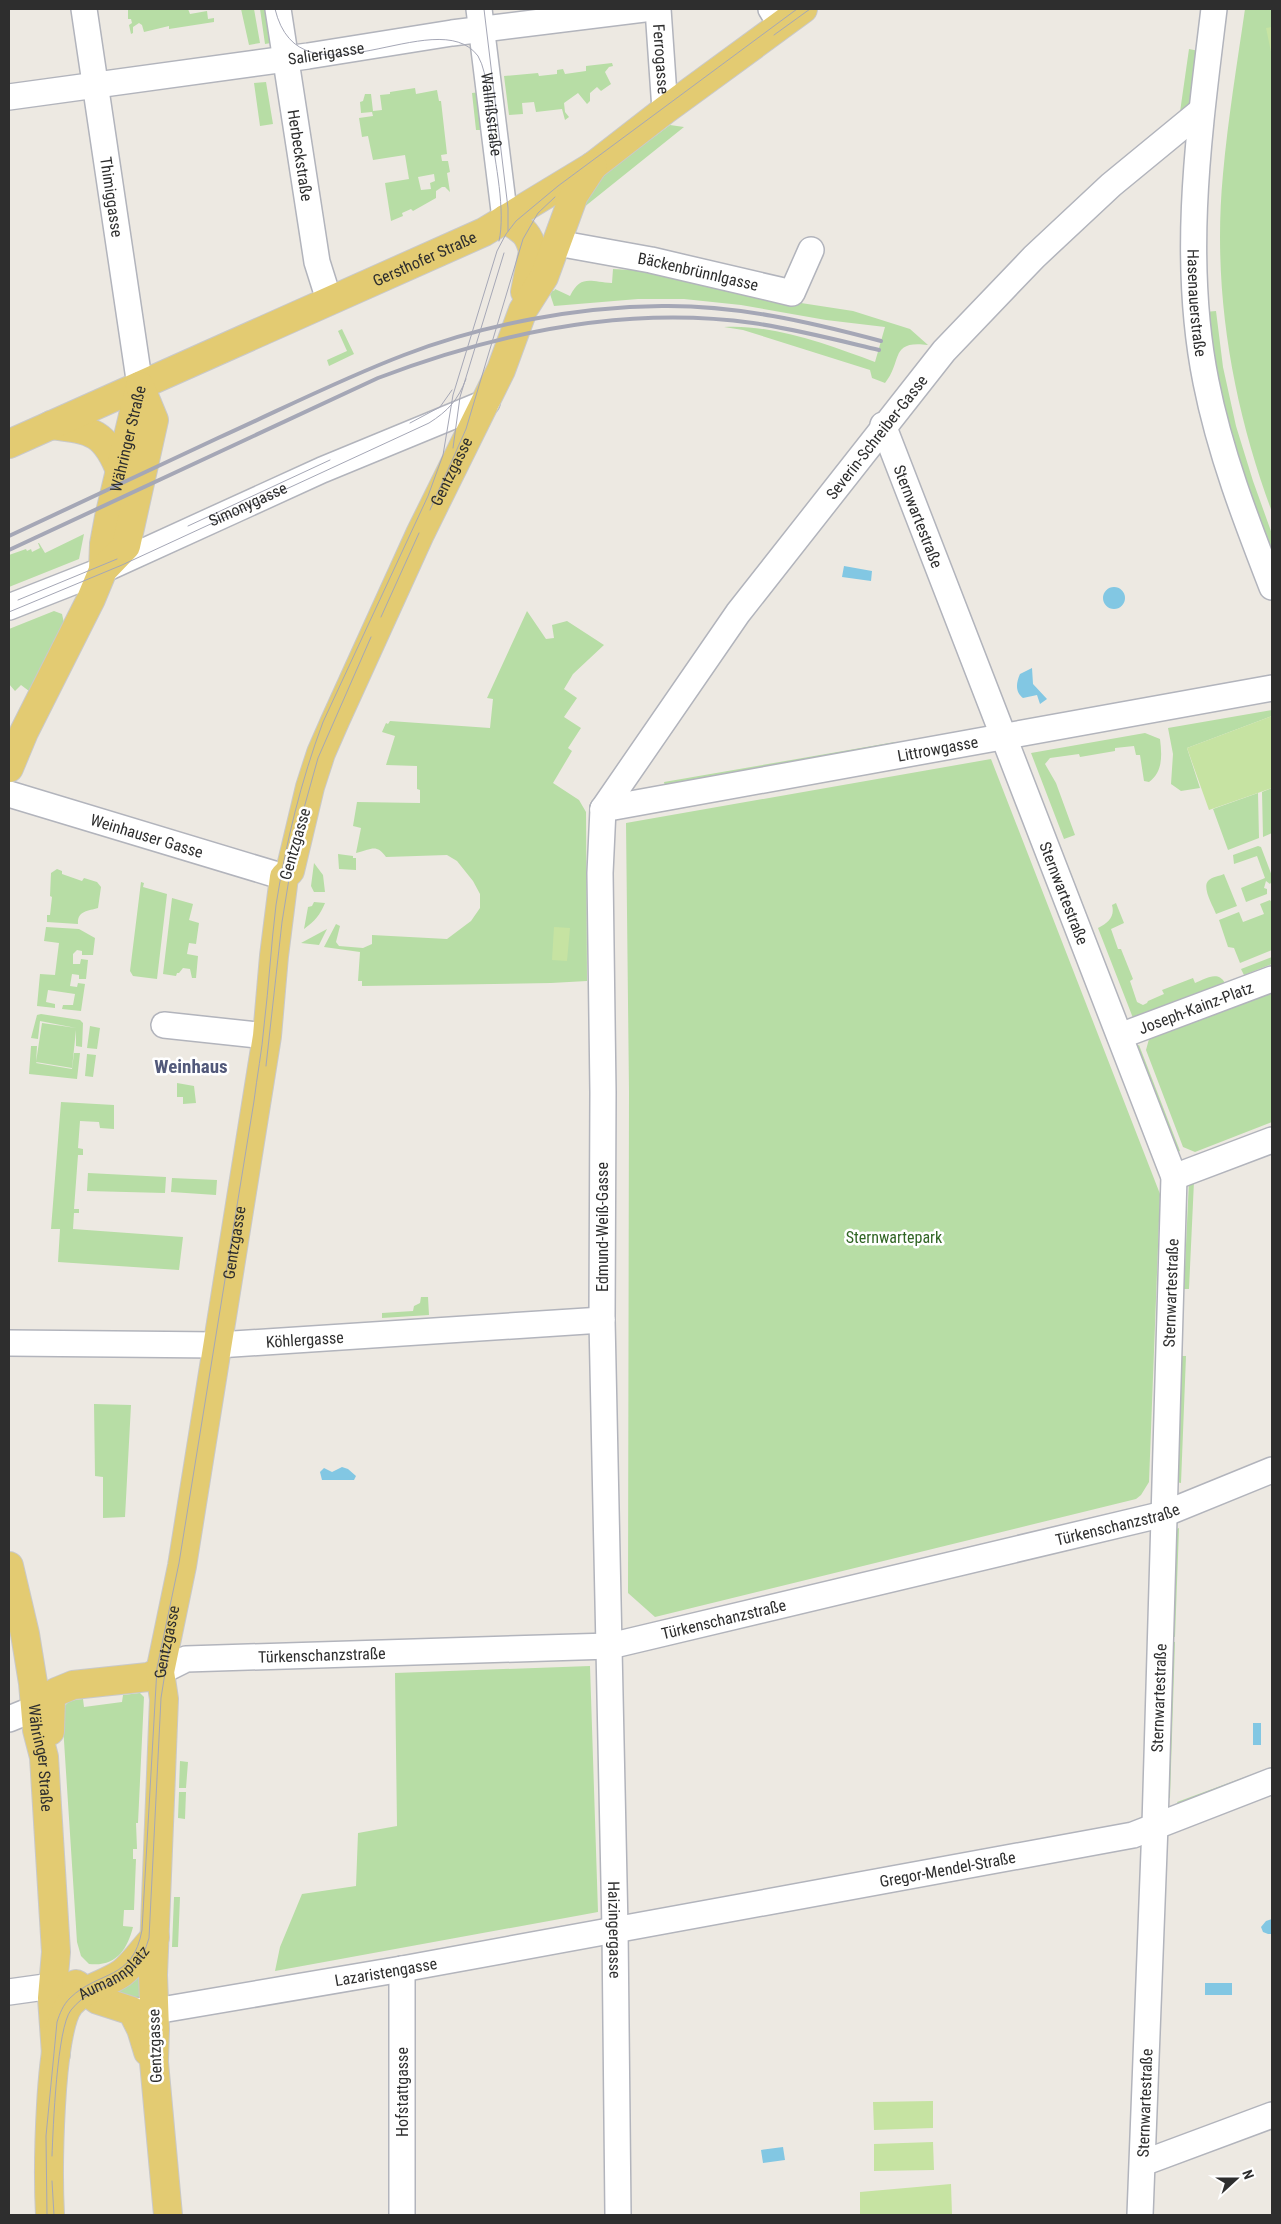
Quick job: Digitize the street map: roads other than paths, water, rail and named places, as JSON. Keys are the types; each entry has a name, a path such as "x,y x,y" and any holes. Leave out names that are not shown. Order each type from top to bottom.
{"main road":[{"name":"Gersthofer Straße","path":"9,444 484,232 593,166 665,110 776,17 803,9"},
{"name":"Gentzgasse","path":"520,317 544,277 574,195 593,166"},
{"name":"Gentzgasse","path":"143,2011 155,1937 164,1709 160,1672 182,1566 267,1036 274,956 284,877 290,871 303,815 321,753 420,534 487,402 520,317 533,251 526,233 505,219"},
{"name":"Währinger Straße","path":"9,768 24,732 91,599 103,570 106,535 140,386"},
{"name":"Währinger Straße","path":"103,570 126,546 154,420 140,386"},
{"path":"51,425 81,429 98,435 113,453 121,473"},
{"name":"Währinger Straße","path":"9,1566 25,1634 36,1708 37,1730 44,1757 56,1952 52,1986 56,2054"},
{"path":"44,1757 50,1730 49,1708 51,1698 56,1692 73,1685 148,1678 160,1672"},
{"name":"Aumannplatz","path":"85,1992 121,1973 155,1937"},
{"name":"Währinger Straße","path":"50,2215 49,2150 56,2054 62,2017 70,2004 85,1992 74,1983 56,1952"},
{"name":"Aumannplatz","path":"85,1992 98,2000 143,2011 141,2029 145,2048 154,2062"},
{"name":"Gentzgasse","path":"154,2062 168,2215"}],"street":[{"name":"Thimiggasse","path":"84,9 140,386"},
{"name":"Herbeckstraße","path":"278,9 317,262 329,300"},
{"name":"Salierigasse","path":"9,97 286,59 480,19 644,9"},
{"name":"Ferrogasse","path":"658,9 665,110"},
{"name":"Hasenauerstraße","path":"1214,9 1201,111 1195,186 1193,236 1195,305 1206,380 1222,451 1272,587"},
{"name":"Wallrißstraße","path":"480,19 505,219"},
{"name":"Severin-Schreiber-Gasse","path":"603,808 738,613 883,425 944,351 1034,257 1111,185 1201,111"},
{"name":"Bäckenbrünnlgasse","path":"557,243 651,260 792,293 811,250"},
{"name":"Simonygasse","path":"9,607 103,570 322,470 487,402"},
{"name":"Sternwartestraße","path":"883,425 1174,1177 1155,1825 1140,2215"},
{"name":"Littrowgasse","path":"603,808 1272,688"},
{"name":"Weinhauser Gasse","path":"9,794 284,877"},
{"name":"Edmund-Weiß-Gasse","path":"603,808 600,873 603,1092 602,1320 610,1646"},
{"name":"Joseph-Kainz-Platz","path":"1120,1036 1272,979"},
{"path":"164,1025 267,1036"},
{"path":"1174,1177 1272,1140"},
{"name":"Köhlergasse","path":"9,1343 218,1345 602,1320"},
{"name":"Türkenschanzstraße","path":"160,1672 186,1659 610,1646 1164,1514 1272,1470"},
{"name":"Haizingergasse","path":"610,1646 618,2215"},
{"path":"9,1719 36,1708"},
{"name":"Gregor-Mendel-Straße","path":"615,1929 1133,1834 1272,1782"},
{"name":"Lazaristengasse","path":"143,2011 402,1969 615,1929"},
{"name":"Hofstattgasse","path":"402,1969 402,2215"},
{"path":"9,1992 52,1986"},
{"path":"1142,2163 1272,2115"}],"water":[{"path":"844,566 872,571 871,581 842,577"},
{"path":"1114,587 1122,590 1125,598 1122,606 1114,609 1106,606 1103,598 1106,590"},
{"path":"1032,668 1033,684 1047,699 1040,704 1037,695 1023,698 1017,690 1020,674"},
{"path":"342,1467 348,1469 356,1476 354,1480 322,1480 320,1472 324,1468 332,1472"},
{"path":"1253,1723 1261,1723 1261,1745 1253,1745"},
{"path":"1272,1919 1272,1934 1263,1932 1261,1927 1266,1921"},
{"path":"1205,1983 1232,1983 1232,1995 1205,1995"},
{"path":"783,2147 785,2160 763,2163 761,2150"}],"tram line":[{"path":"275,9 289,39 311,52 339,55 432,40 458,42 478,56 486,82 501,201 499,241"},
{"path":"484,9 508,208 508,231"},
{"path":"47,2215 46,2136 57,2022 65,2003 70,1998 81,1989 123,1967 138,1946 142,1930 157,1668 179,1563 254,1101 280,881 289,835 315,744 323,722 428,496 443,455 453,395 497,251 506,234 516,221 558,186 797,9"},
{"path":"774,35 810,9"},
{"path":"430,510 466,429 523,239 538,213 555,197"},
{"path":"453,448 460,397 504,253"},
{"path":"9,612 122,565 429,423 452,404 460,393 466,379"},
{"path":"410,423 440,407 452,390"},
{"path":"188,526 330,460"},
{"path":"381,617 419,533"},
{"path":"18,600 117,559"},
{"path":"299,826 318,758 371,637"},
{"path":"266,1066 282,922 294,848"},
{"path":"52,2156 59,2057 66,2020 71,2010 82,2000 115,1981 135,1966 143,1954 149,1938 161,1698 169,1648"},
{"path":"52,2181 54,2215"}],"railway":[{"path":"9,536 357,374 435,344 499,326 531,319 597,310 630,307 690,306 773,316 881,341"},
{"path":"9,550 378,378 468,348 515,336 609,321 705,318 769,325 879,350"}],"district":[{"name":"Weinhaus","path":"191,1066"}],"park label":[{"name":"Sternwartepark","path":"894,1237"}]}
